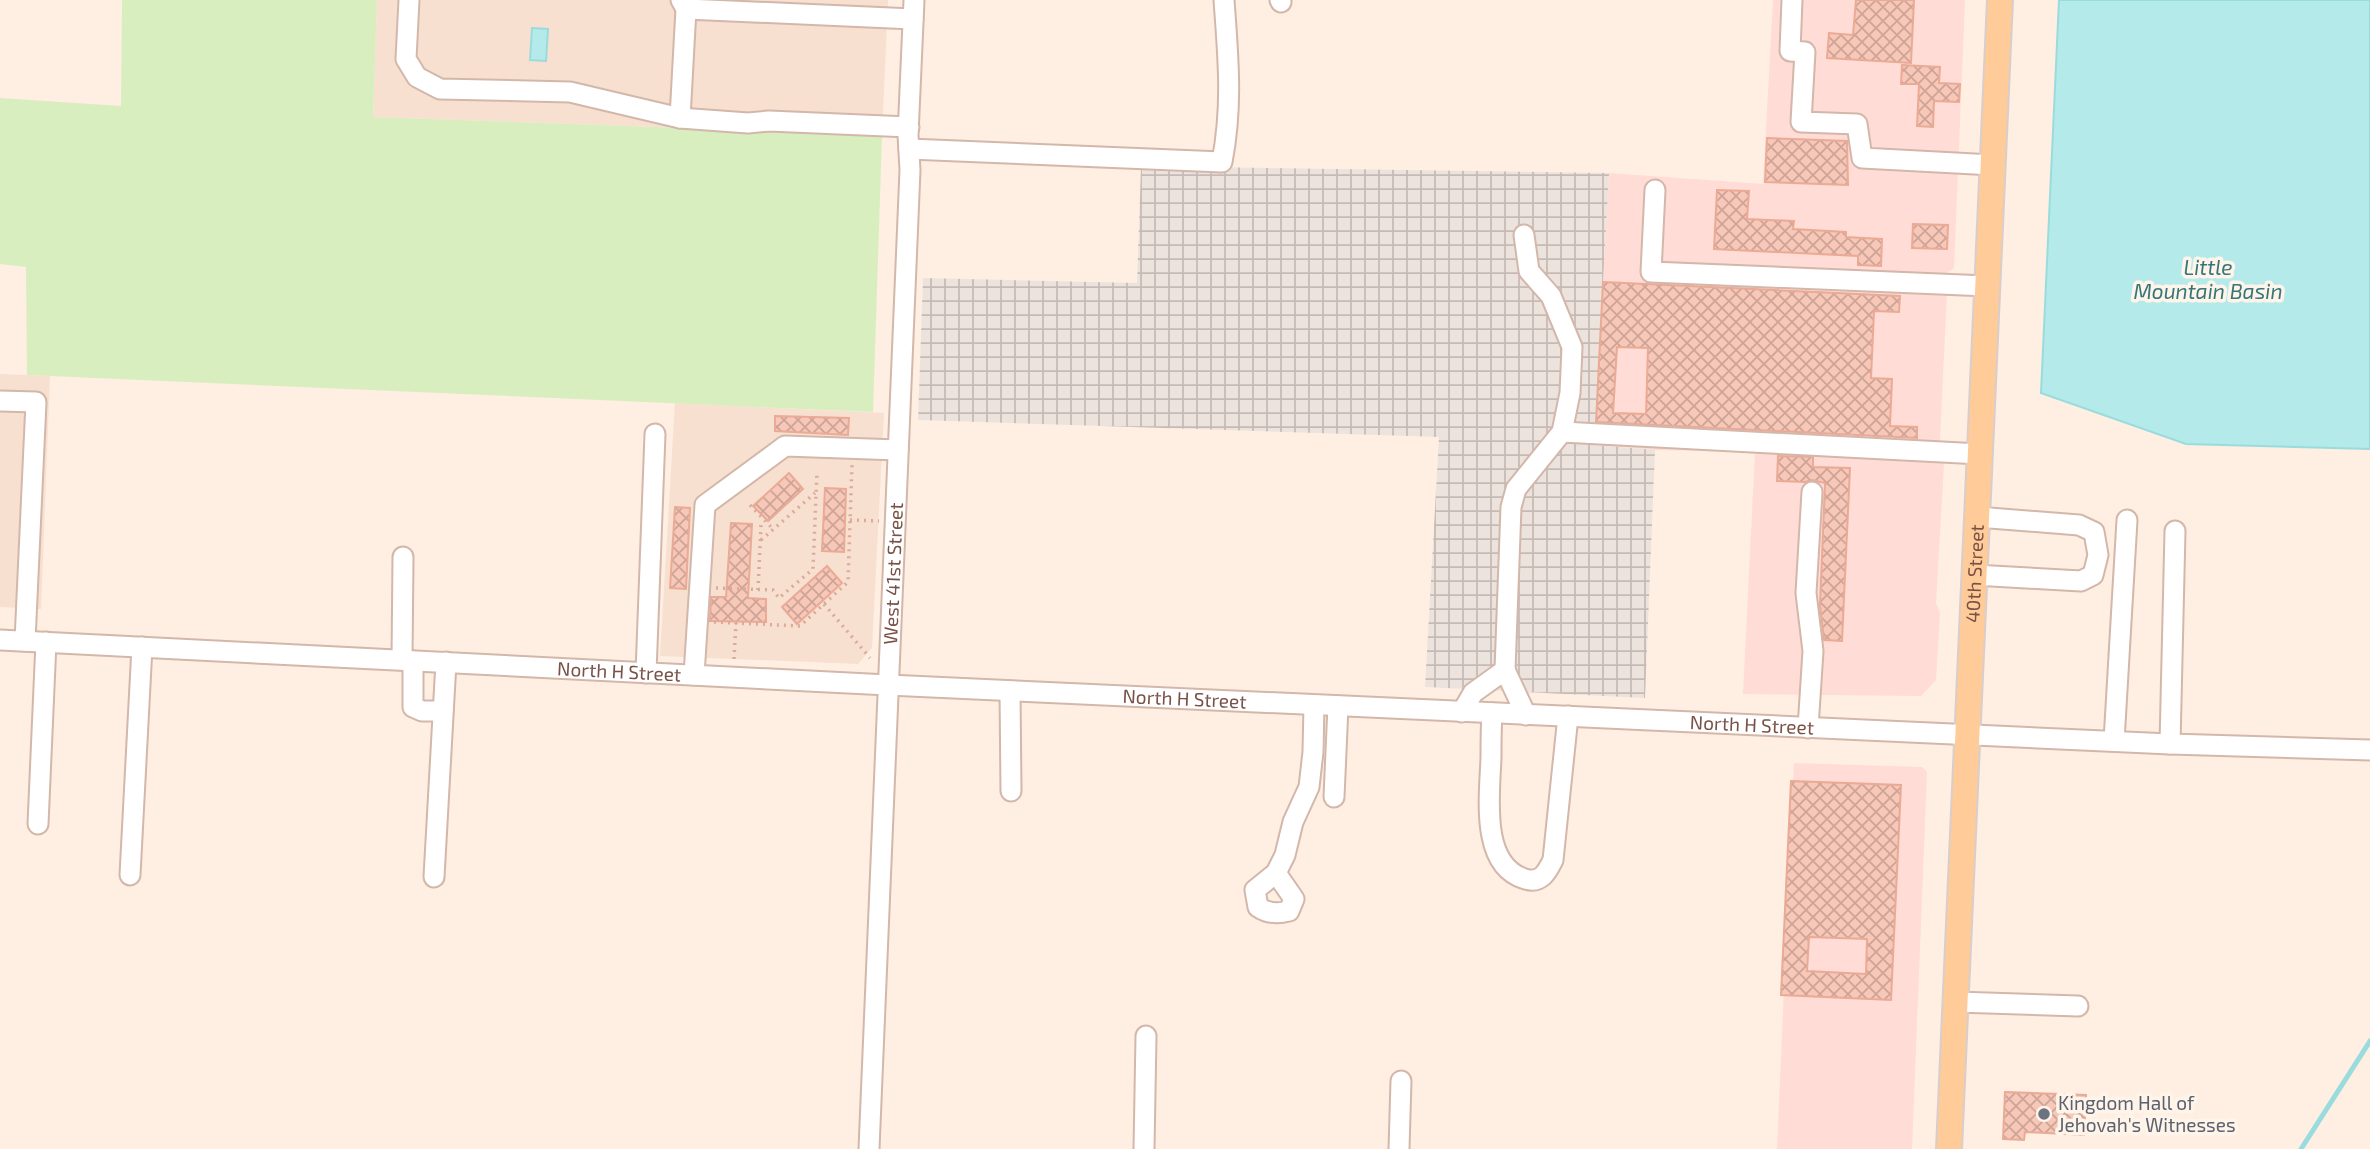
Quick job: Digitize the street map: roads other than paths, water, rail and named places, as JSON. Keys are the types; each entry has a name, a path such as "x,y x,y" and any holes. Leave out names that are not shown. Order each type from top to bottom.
{"main road":[{"name":"40th Street","path":"1949,1149 2000,0"}],"street":[{"path":"409,0 406,59 417,77 440,89 570,92 680,118 748,123 769,121 909,127"},
{"path":"909,149 1222,162 1228,128 1229,80 1224,0"},
{"path":"1792,0 1790,51 1805,52 1801,122 1857,124 1862,158 1993,165"},
{"path":"680,118 684,4 914,9"},
{"name":"West 41st Street","path":"869,1149 910,170 914,9"},
{"path":"1655,190 1651,272 1987,286"},
{"path":"1524,235 1530,271 1551,296 1572,347 1570,393 1562,432 1516,489 1511,507 1505,670 1526,715"},
{"path":"0,401 36,402 25,641"},
{"path":"1562,432 1980,454"},
{"path":"646,673 655,434"},
{"path":"694,675 705,505 785,446 898,450"},
{"path":"1808,727 1813,651 1806,593 1812,492"},
{"path":"1974,576 2081,581 2093,575 2098,555 2094,532 2079,525 1977,517"},
{"path":"2114,741 2127,520"},
{"path":"2169,744 2175,531"},
{"path":"403,557 407,661 413,707 422,711 443,711"},
{"name":"North H Street","path":"0,640 1526,715 2169,744 2370,750"},
{"path":"38,824 46,642"},
{"path":"130,875 142,647"},
{"path":"434,877 446,662"},
{"path":"1462,712 1473,693 1505,670"},
{"path":"1010,691 1010,791"},
{"path":"1276,873 1285,855 1293,822 1309,787 1314,752 1314,705"},
{"path":"1334,797 1338,706"},
{"path":"1492,713 1490,838 1498,853 1517,875 1527,880 1537,880 1546,874 1553,860 1568,716"},
{"path":"1956,1002 2078,1006"},
{"path":"1144,1149 1146,1036"},
{"path":"1399,1149 1401,1081"}],"water":[{"name":"Little Mountain Basin","path":"2059,0 2370,0 2370,449 2186,444 2041,393"},
{"path":"532,28 548,29 546,61 530,60"}],"waterway":[{"path":"2301,1149 2370,1041"}],"place":[{"name":"Kingdom Hall of Jehovah's Witnesses","path":"2044,1114"}]}
